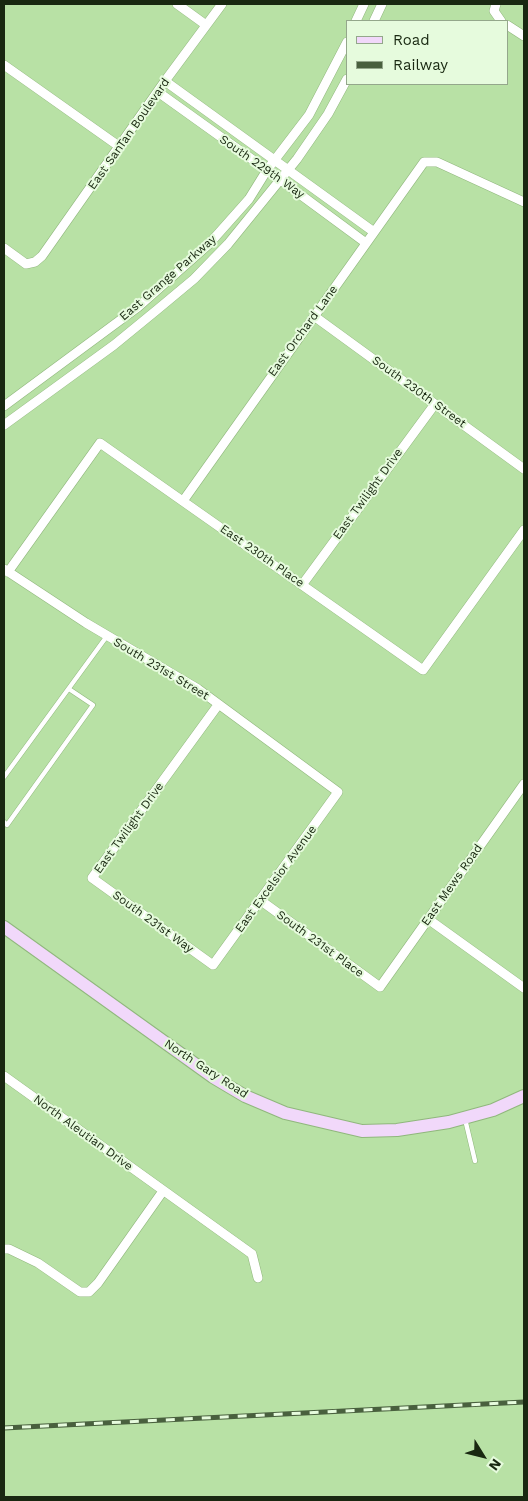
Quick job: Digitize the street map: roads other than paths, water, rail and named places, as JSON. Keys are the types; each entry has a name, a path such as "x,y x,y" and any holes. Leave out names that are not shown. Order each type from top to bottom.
{"main road":[{"name":"North Gary Road","path":"4,927 213,1076 244,1096 285,1113 362,1131 397,1130 493,1110 524,1096"}],"street":[{"path":"177,4 206,25"},
{"name":"East SanTan Boulevard","path":"4,248 26,264 35,262 42,256 165,81 222,4"},
{"path":"356,20 364,4"},
{"path":"374,20 382,4"},
{"path":"495,8 501,20"},
{"path":"508,26 524,36"},
{"name":"East Grange Parkway","path":"4,406 112,326 209,244 249,199 267,170 309,115 346,44"},
{"path":"4,65 120,147"},
{"name":"South 229th Way","path":"165,81 374,232"},
{"name":"East Grange Parkway","path":"4,425 114,345 194,279 228,244 281,180 322,122 346,82"},
{"name":"South 229th Way","path":"158,92 366,243"},
{"name":"East Orchard Lane","path":"182,501 424,162 436,162 524,202"},
{"name":"South 230th Street","path":"314,316 524,469"},
{"name":"East Twilight Drive","path":"302,585 435,404"},
{"name":"East 230th Place","path":"5,573 100,443 423,670 521,540"},
{"path":"521,540 524,530"},
{"name":"South 231st Street","path":"5,573 191,685 338,792"},
{"name":"East Twilight Drive","path":"92,878 218,705"},
{"name":"East Mews Road","path":"380,987 524,784"},
{"name":"East Excelsior Avenue","path":"213,965 338,792"},
{"name":"South 231st Way","path":"92,878 213,965"},
{"name":"South 231st Place","path":"260,900 380,987"},
{"path":"428,918 524,988"},
{"name":"North Aleutian Drive","path":"4,1076 252,1254 258,1278"},
{"path":"4,1248 38,1263 80,1292 89,1292 98,1283 163,1191"}],"lane":[{"path":"4,777 107,636"},
{"path":"4,822 7,825 92,705 69,688"},
{"path":"464,1117 475,1161"}],"railway":[{"path":"4,1428 524,1402"}]}
